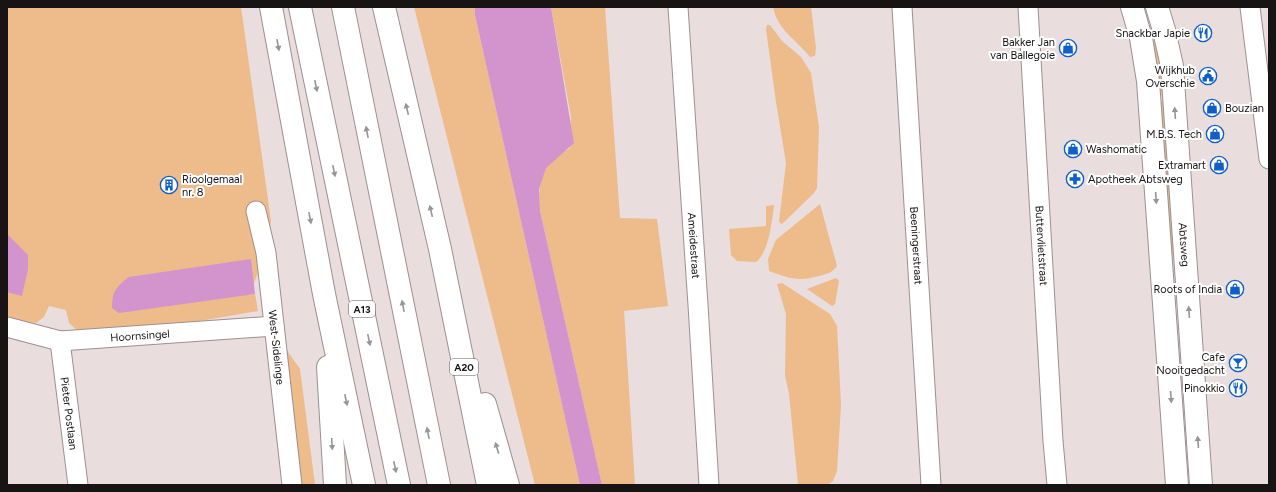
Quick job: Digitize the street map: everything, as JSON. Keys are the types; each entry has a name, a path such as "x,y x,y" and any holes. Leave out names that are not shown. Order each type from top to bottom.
{"main road":[{"path":"271,7 324,294 364,485"},
{"name":"A13","path":"300,7 399,485"},
{"path":"343,7 439,485"},
{"path":"384,7 440,249 508,485"},
{"path":"1132,7 1141,38 1148,81 1177,485"},
{"name":"Abtsweg","path":"1157,7 1172,66 1201,485"},
{"name":"A20","path":"440,249 488,485"},
{"path":"324,294 335,485"}],"street":[{"name":"Ameidestraat","path":"678,7 709,485"},
{"name":"Beeningerstraat","path":"902,7 931,485"},
{"name":"Buttervlietstraat","path":"1028,7 1057,485"},
{"path":"1250,7 1269,159"},
{"name":"West-Sidelinge","path":"256,211 266,253 292,485"},
{"name":"Hoornsingel","path":"7,327 60,341 274,326"},
{"name":"Pieter Postlaan","path":"60,341 78,485"}],"shaded area":[{"path":"7,7 241,7 271,221 266,253 249,295 255,294 258,311 142,331 80,333 69,323 66,310 49,306 44,317 36,323 7,318"},
{"path":"414,7 475,7 475,15 580,485 535,485"},
{"path":"475,7 551,7 574,143 546,168 539,189 540,211 602,485 580,485 475,15"},
{"path":"551,7 605,7 620,218 657,219 668,306 624,311 635,485 602,485 540,211 539,200 543,173 551,162 570,148 571,117"},
{"path":"773,7 811,7 816,48 815,56 810,57 783,29 775,15"},
{"path":"767,25 770,25 782,41 801,57 811,73 819,127 817,188 814,193 782,224 779,222 786,163 776,102 766,29"},
{"path":"1158,42 1166,95 1159,96 1151,43"},
{"path":"1160,101 1166,101 1176,254 1169,255"},
{"path":"820,204 837,266 827,274 805,279 788,277 769,271 768,259 776,240"},
{"path":"774,205 769,236 764,251 756,262 737,261 731,255 729,229 766,226 766,206"},
{"path":"7,234 28,255 28,269 22,296 7,292"},
{"path":"251,259 255,294 119,313 112,308 114,293 129,277"},
{"path":"836,278 839,281 835,304 832,306 807,289"},
{"path":"782,283 830,314 837,326 841,405 837,471 833,481 827,485 798,485 789,394 785,375 786,314 777,284"},
{"path":"283,345 300,369 315,485 301,485"}],"place":[{"name":"Snackbar Japie","path":"1203,33"},
{"name":"Bakker Jan van Ballegoie","path":"1068,48"},
{"name":"Wijkhub Overschie","path":"1208,76"},
{"name":"Bouzian","path":"1212,108"},
{"name":"M.B.S. Tech","path":"1215,134"},
{"name":"Washomatic","path":"1073,149"},
{"name":"Extramart","path":"1219,165"},
{"name":"Apotheek Abtsweg","path":"1075,179"},
{"name":"Rioolgemaal nr. 8","path":"169,185"},
{"name":"Roots of India","path":"1235,289"},
{"name":"Cafe Nooitgedacht","path":"1238,363"},
{"name":"Pinokkio","path":"1238,388"}]}
